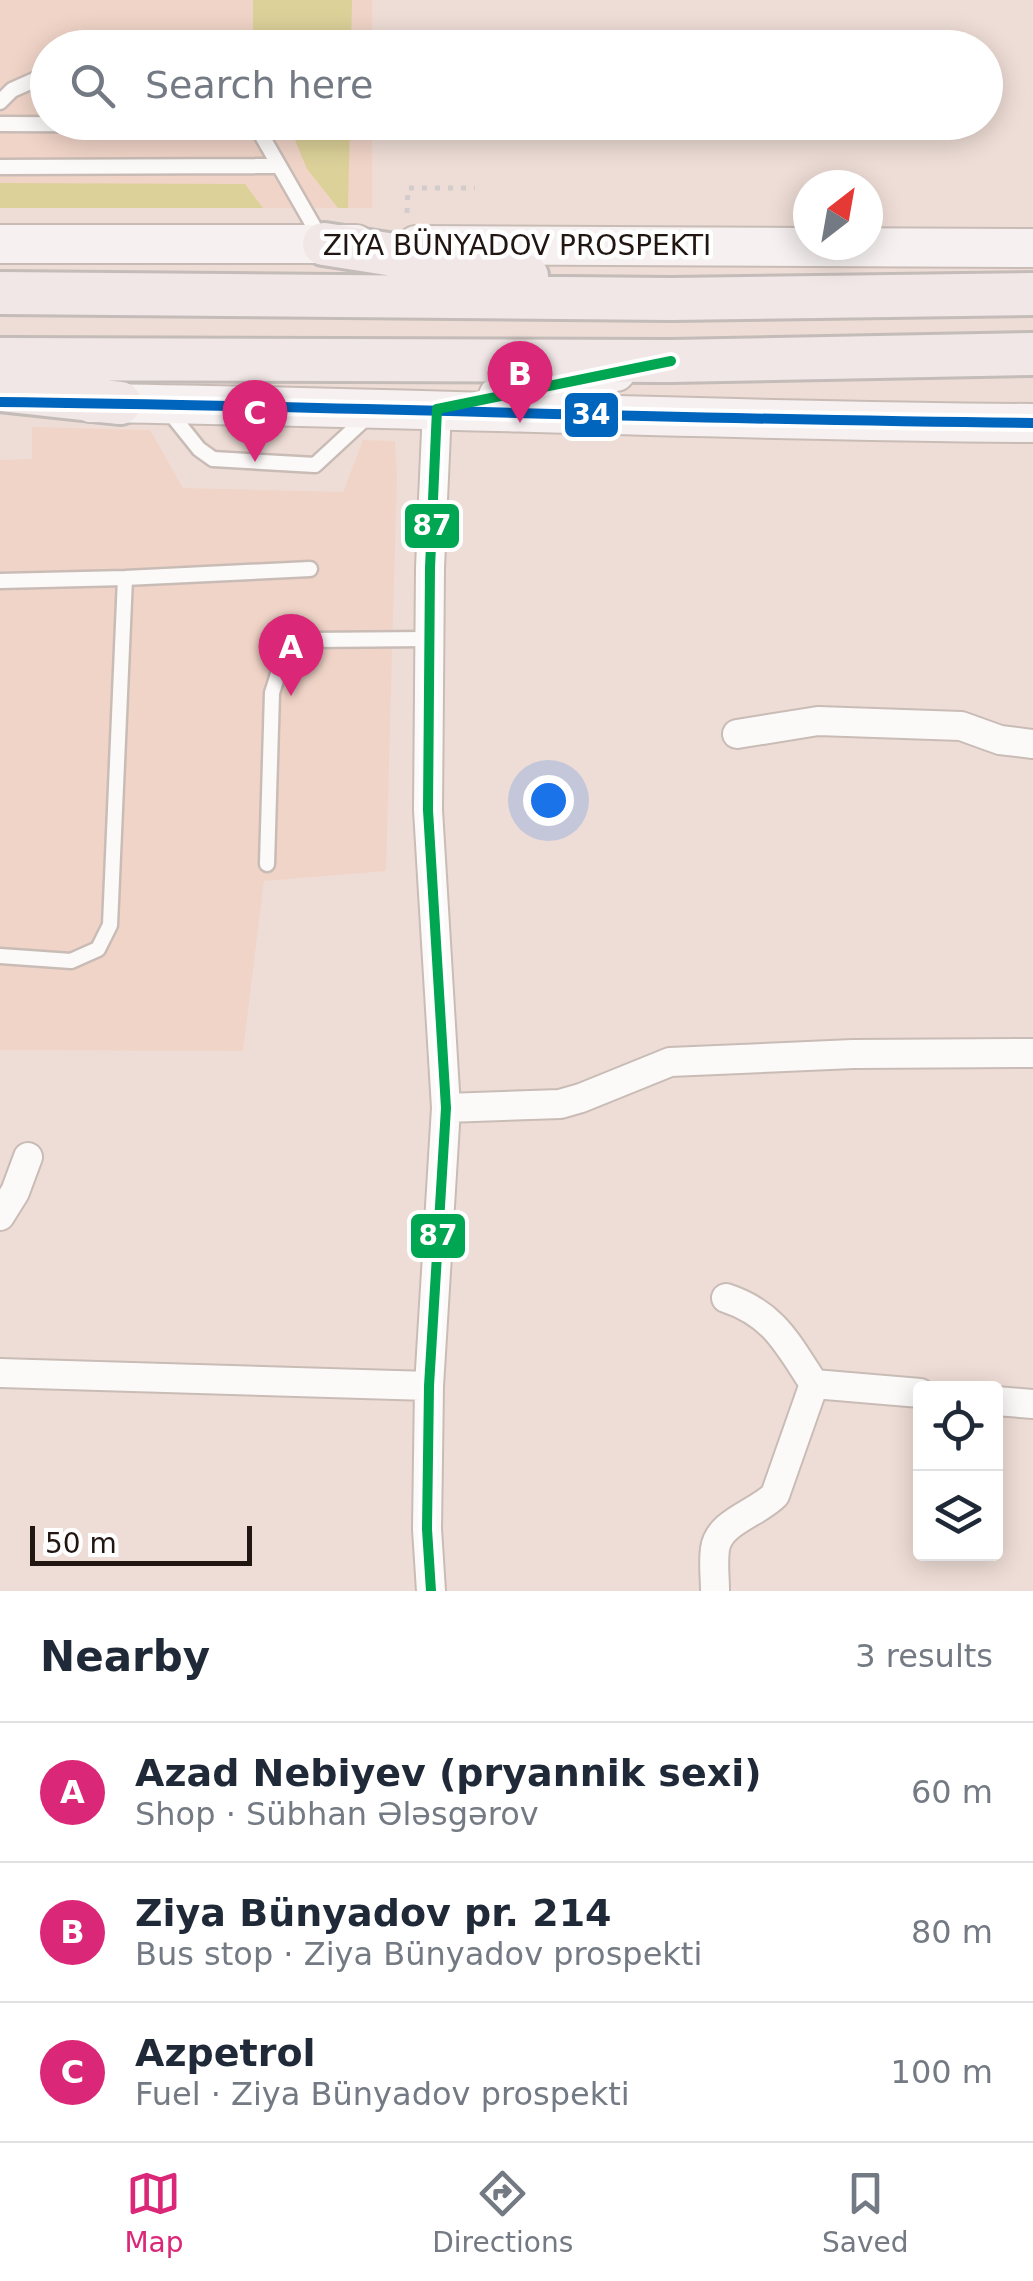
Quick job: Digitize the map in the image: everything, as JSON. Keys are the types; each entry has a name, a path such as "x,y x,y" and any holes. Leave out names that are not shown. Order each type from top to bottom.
{"main road":[{"name":"ZIYA BÜNYADOV PROSPEKTI","path":"0,244 1033,248"},
{"path":"324,244 671,299"},
{"name":"ZIYA BÜNYADOV PROSPEKTI","path":"0,293 671,299 1033,294"},
{"path":"0,358 671,360 1033,354"},
{"path":"437,409 671,360"},
{"path":"0,390 120,403"},
{"path":"0,402 437,409 829,422 1033,423"}],"street":[{"path":"431,1591 427,1529 428,1386 446,1108 428,810 428,639 437,409"},
{"path":"737,734 818,721 853,722 961,726 1000,740 1033,744"},
{"path":"446,1108 560,1104 670,1062 1033,1052"},
{"path":"0,1216 15,1192 28,1157"},
{"path":"726,1298 752,1307 776,1327 814,1384"},
{"path":"0,1372 428,1386"},
{"path":"814,1384 913,1392"},
{"path":"715,1591 715,1545 730,1526 764,1506 775,1494 814,1384"},
{"path":"1003,1402 1033,1404"}],"lane":[{"path":"0,102 12,90 30,82"},
{"path":"0,124 30,124"},
{"path":"264,140 324,244"},
{"path":"0,168 279,166"},
{"path":"163,404 199,449 213,459 315,465 375,408"},
{"path":"0,580 310,569"},
{"path":"0,956 71,961 98,949 110,925 125,578"},
{"path":"267,864 272,693 282,661 304,641 428,639"}],"path":[{"path":"408,188 475,188"}],"shaded area":[{"path":"0,0 372,0 372,30 30,30 30,140 372,140 372,208 0,208"},
{"path":"253,0 352,0 351,30 253,30"},
{"path":"295,140 350,140 348,208 338,208 307,169"},
{"path":"0,183 245,184 263,208 0,208"},
{"path":"32,427 150,430 183,488 343,492 363,440 395,441 386,871 264,881 243,1051 0,1050 0,460 32,459"}],"transit line":[{"name":"87","path":"431,1591 427,1529 429,1386 446,1108 428,810 430,568 437,409 671,361"},
{"name":"34","path":"0,402 1033,423"}],"place":[{"name":"Ziya Bünyadov pr. 214","path":"520,423"},
{"name":"Azpetrol","path":"255,462"},
{"name":"Azad Nebiyev (pryannik sexi)","path":"291,696"}]}
